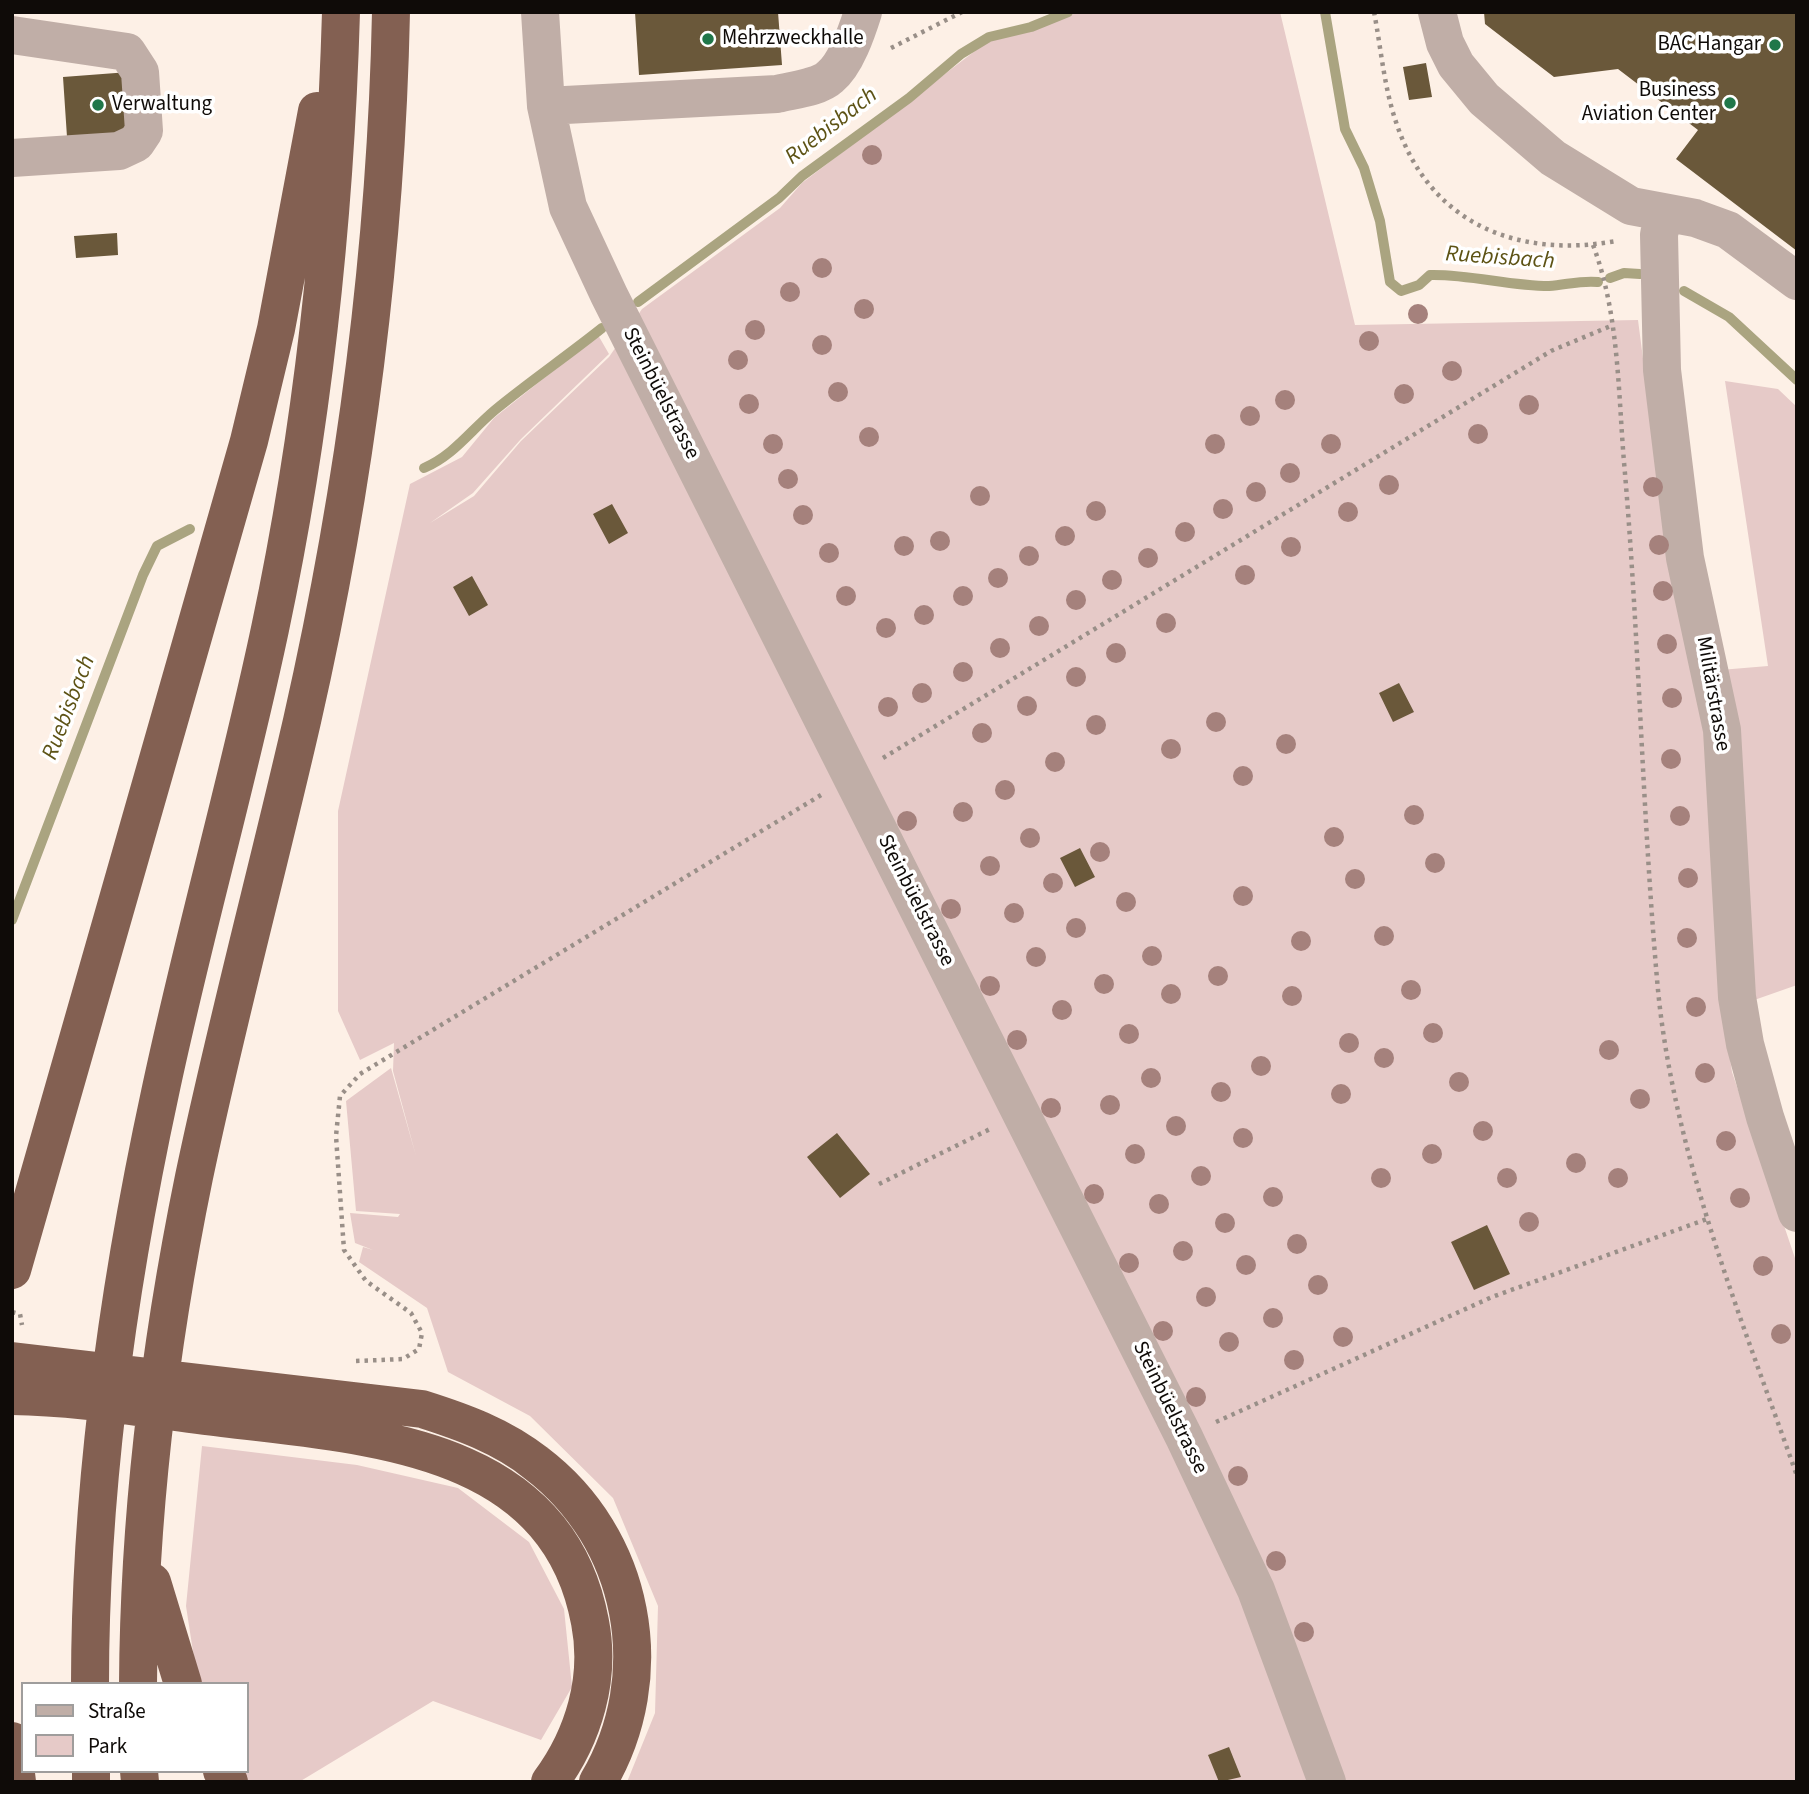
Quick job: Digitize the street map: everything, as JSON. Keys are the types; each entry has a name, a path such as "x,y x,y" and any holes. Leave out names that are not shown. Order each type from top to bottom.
{"highway":[{"path":"12,1270 249,441 276,329 335,12"},
{"path":"90,1682 94,1553 122,1281 160,1089 251,718 290,526 307,419 329,245 341,12"},
{"path":"138,1682 150,1461 179,1254 211,1098 305,706 353,449 378,249 391,12"},
{"path":"12,1361 69,1382 236,1403 365,1400 422,1409 455,1420 508,1444 536,1462 573,1496 598,1529 623,1585 634,1646 627,1710 614,1752 598,1782"},
{"path":"12,1396 69,1382"},
{"path":"236,1403 328,1431 431,1452 489,1477 535,1512 568,1557 588,1607 592,1632 592,1684 584,1716 573,1745 550,1782"},
{"path":"143,1553 182,1682"},
{"path":"12,1741 17,1782"}],"street":[{"name":"Steinbüelstrasse","path":"540,12 546,106 568,207 609,295 1184,1437 1256,1590 1326,1782"},
{"path":"546,106 776,94 830,78 854,41 863,12"},
{"path":"1437,12 1445,43 1456,65 1484,99 1564,164 1631,205 1695,218 1728,230 1797,281"},
{"path":"12,35 127,52 140,72 144,131 136,143 119,151 12,158"},
{"name":"Militärstrasse","path":"1663,212 1659,235 1662,370 1685,558 1723,730 1737,998 1755,1080 1797,1213"}],"path":[{"path":"830,78 962,12"},
{"path":"1374,12 1395,121 1422,176 1444,202 1468,220 1521,242 1593,245 1604,275 1613,325 1637,612 1657,980 1666,1054 1707,1219 1797,1476"},
{"path":"344,1362 403,1359 419,1349 422,1333 411,1313 366,1281 344,1250 336,1136 340,1096 360,1074 1551,351 1613,325"},
{"path":"879,1184 1022,1112"},
{"path":"1184,1437 1492,1297 1707,1219"},
{"path":"12,1312 20,1314"}],"green space":[{"path":"1080,12 1280,12 1355,325 1638,320 1657,467 1696,672 1768,666 1725,381 1778,389 1797,407 1797,985 1723,1011 1732,1072 1797,1264 1797,1782 627,1782 655,1713 658,1606 613,1498 530,1416 448,1372 427,1308 359,1262 363,1247 373,1250 355,1243 350,1213 398,1217 400,1214 356,1211 346,1101 391,1068 416,1156 393,1071 394,1043 360,1060 338,1011 338,811 410,484 462,457 494,418 598,335 609,354 521,439 473,493 430,523 474,496 521,441 609,357 642,309 780,208 802,183 992,38"},
{"path":"202,1446 357,1465 458,1488 529,1542 564,1609 572,1687 541,1740 433,1701 299,1782 249,1782 242,1773 248,1773 248,1682 198,1682 186,1606"}],"building":[{"name":"Mehrzweckhalle","path":"635,12 778,12 782,65 639,75"},
{"name":"Business Aviation Center","path":"1484,12 1797,12 1797,251 1676,159 1698,130 1618,69 1554,77 1485,24"},
{"path":"1426,63 1432,97 1409,100 1403,67"},
{"name":"Verwaltung","path":"129,72 133,132 67,137 63,77"},
{"path":"117,233 118,255 76,258 74,236"},
{"path":"612,504 628,533 609,544 593,514"},
{"path":"472,576 488,605 469,616 453,587"},
{"path":"1399,683 1414,712 1393,722 1379,693"},
{"path":"1080,848 1095,877 1075,887 1060,858"},
{"path":"837,1133 870,1174 840,1198 807,1157"},
{"path":"1487,1225 1510,1274 1474,1290 1451,1242"},
{"path":"1229,1747 1241,1777 1219,1782 1208,1755"}],"waterway":[{"name":"Ruebisbach","path":"638,302 779,198 802,176 909,98 961,54 989,37 1031,27 1068,12"},
{"name":"Ruebisbach","path":"1325,12 1345,129 1364,168 1380,221 1390,282 1401,291 1419,285 1430,275 1549,286 1598,282"},
{"name":"Ruebisbach","path":"1610,278 1624,273 1640,274"},
{"name":"Ruebisbach","path":"1684,291 1729,317 1797,380"},
{"name":"Ruebisbach","path":"424,468 453,449 495,410 602,328"},
{"name":"Ruebisbach","path":"12,920 143,575 157,546 190,529"}],"place":[{"name":"Mehrzweckhalle","path":"708,39"},
{"name":"BAC Hangar","path":"1775,45"},
{"name":"Business Aviation Center","path":"1730,103"},
{"name":"Verwaltung","path":"98,105"}]}
